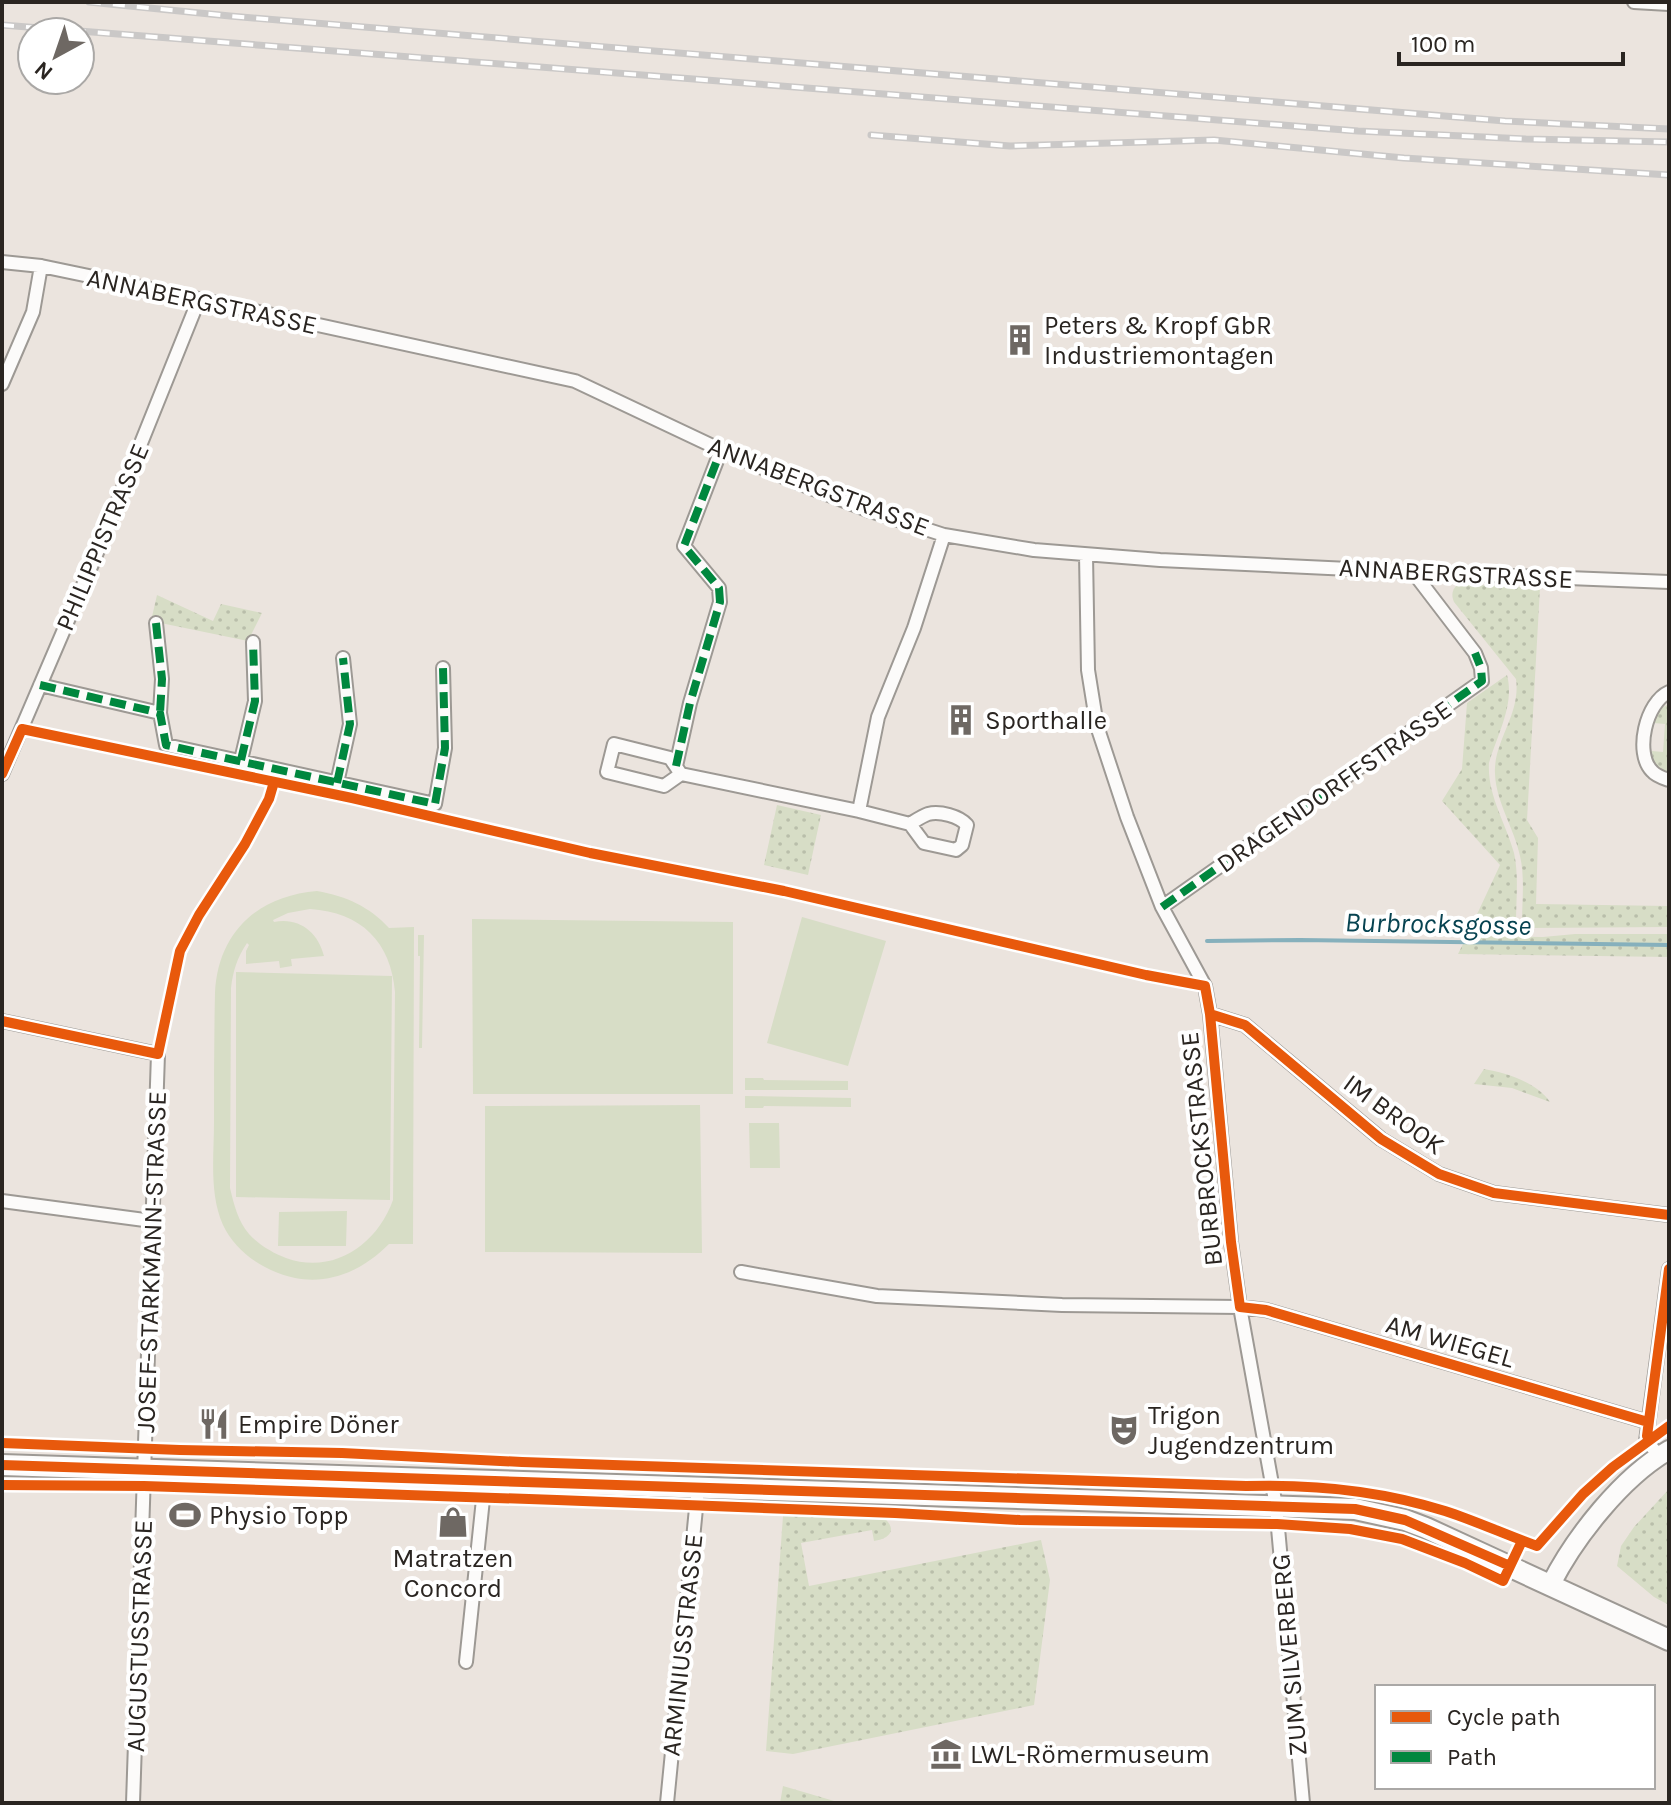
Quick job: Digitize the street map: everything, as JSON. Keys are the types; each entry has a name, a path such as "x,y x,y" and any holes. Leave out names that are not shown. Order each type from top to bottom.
{"main road":[{"path":"1551,1584 1564,1559 1591,1523 1627,1483 1664,1453"},
{"path":"2,1465 1355,1509 1405,1520 1669,1640"}],"street":[{"path":"1634,2 1669,4"},
{"name":"ANNABERGSTRASSE","path":"2,262 41,266 575,381 788,479 870,511 944,535 1086,555 1669,582"},
{"path":"2,384 33,312 41,266"},
{"name":"PHILIPPISTRASSE","path":"2,774 96,555 199,299"},
{"path":"721,450 684,546 719,588 720,602 690,703 679,770 664,786 607,772 614,744 670,758 679,770 910,824"},
{"path":"859,811 878,717 914,628 944,535"},
{"name":"BURBROCKSTRASSE","path":"1086,555 1088,670 1097,726 1127,817 1162,907 1205,986 1231,1242 1276,1506"},
{"name":"DRAGENDORFFSTRASSE","path":"1162,907 1482,681 1475,653 1413,572"},
{"path":"156,623 162,679 160,713 166,745 435,804 445,748 443,668"},
{"path":"241,760 255,701 253,642"},
{"path":"337,783 350,724 343,658"},
{"path":"40,685 160,713"},
{"path":"1669,692 1660,696 1650,710 1644,751 1651,771 1669,780"},
{"name":"IM BROOK","path":"1210,1014 1245,1025 1381,1139 1439,1174 1494,1193 1669,1215"},
{"name":"JOSEF-STARKMANN-STRASSE","path":"2,1021 158,1054 145,1470"},
{"path":"2,1201 152,1221"},
{"path":"1664,1453 1646,1441 1669,1269"},
{"name":"AM WIEGEL","path":"741,1272 877,1296 1266,1310 1648,1422"},
{"name":"AUGUSTUSSTRASSE","path":"133,1803 145,1470"},
{"path":"466,1662 485,1480"},
{"name":"ARMINIUSSTRASSE","path":"667,1803 698,1488"},
{"name":"ZUM SILVERBERG","path":"1276,1506 1303,1803"}],"green space":[{"path":"1458,584 1540,588 1527,820 1538,838 1536,904 1669,906 1669,927 1527,928 1522,923 1522,864 1498,795 1495,774 1498,750 1515,704 1516,679 1454,602 1453,592"},
{"path":"157,595 213,621 221,604 262,613 248,641 151,621"},
{"path":"1507,675 1509,697 1489,763 1489,775 1516,861 1516,923 1513,926 1472,925 1500,865 1442,801 1462,769 1467,703"},
{"path":"1669,704 1669,774 1656,766 1652,751 1663,752 1665,724 1654,723 1661,708"},
{"path":"777,805 821,815 808,875 764,865"},
{"path":"317,891 338,896 366,908 389,928 414,927 413,1244 389,1244 358,1268 334,1277 309,1280 284,1275 263,1266 236,1244 219,1213 213,1161 215,993 218,971 233,935 245,921 277,900","holes":["310,909 328,911 358,923 370,933 387,958 392,974 395,992 393,1200 386,1216 365,1243 336,1259 303,1262 276,1254 253,1238 242,1224 233,1201 230,1188 231,988 236,965 247,943 246,964 279,961 280,968 292,966 291,959 324,956 317,940 306,928 292,922 273,920 288,913"]},
{"path":"802,917 886,941 848,1066 767,1043"},
{"path":"472,919 733,922 733,1094 473,1094"},
{"path":"1669,934 1669,957 1458,954 1467,936 1543,937"},
{"path":"418,935 424,935 422,1048 419,1048"},
{"path":"236,972 392,976 390,1200 236,1197"},
{"path":"1484,1069 1529,1084 1550,1102 1512,1088 1474,1084"},
{"path":"745,1078 848,1081 848,1090 745,1090"},
{"path":"745,1096 851,1098 851,1107 745,1108"},
{"path":"700,1105 702,1253 485,1252 485,1106"},
{"path":"749,1123 779,1123 780,1168 750,1168"},
{"path":"347,1211 346,1246 278,1246 279,1212"},
{"path":"1669,1489 1669,1605 1654,1597 1617,1566 1621,1546"},
{"path":"783,1516 884,1518 890,1526 887,1536 874,1541 872,1530 801,1543 809,1586 1041,1540 1050,1580 1034,1705 793,1754 766,1751"},
{"path":"783,1786 841,1803 780,1803"}],"waterway":[{"name":"Burbrocksgosse","path":"1207,941 1669,945"}],"railway":[{"path":"89,2 1505,121 1669,129"},
{"path":"2,25 1358,131 1669,142"},
{"path":"871,135 1010,146 1214,140 1404,158 1669,175"}],"marked path":[{"path":"676,766 690,703 720,602 719,588 684,546 721,450"},
{"path":"156,623 162,679 160,713"},
{"path":"241,760 255,701 253,642"},
{"path":"1162,907 1482,681 1475,653"},
{"path":"337,783 350,724 343,658"},
{"path":"40,685 160,713 166,745 435,804 445,748 443,668"}],"cycle path":[{"path":"2,774 22,729 352,798 590,853 784,891 1205,986 1240,1307 1266,1310 1648,1422"},
{"path":"2,1021 158,1054 180,951 199,915 245,844 269,799 274,782"},
{"path":"1210,1014 1245,1025 1381,1139 1439,1174 1494,1193 1669,1215"},
{"path":"1647,1436 1669,1269"},
{"path":"2,1443 1296,1486 1372,1494 1421,1504 1537,1546 1583,1494 1613,1467 1669,1426"},
{"path":"2,1465 1355,1509 1405,1520 1510,1566"},
{"path":"2,1485 144,1486 557,1500 1020,1520 1277,1524 1350,1529 1402,1539 1503,1581 1522,1541"}],"place":[{"name":"Peters & Kropf GbR Industriemontagen","path":"1020,340"},
{"name":"Sporthalle","path":"961,720"},
{"name":"Empire Döner","path":"214,1424"},
{"name":"Trigon Jugendzentrum","path":"1124,1430"},
{"name":"Physio Topp","path":"185,1515"},
{"name":"Matratzen Concord","path":"453,1522"},
{"name":"LWL-Römermuseum","path":"946,1754"}]}
